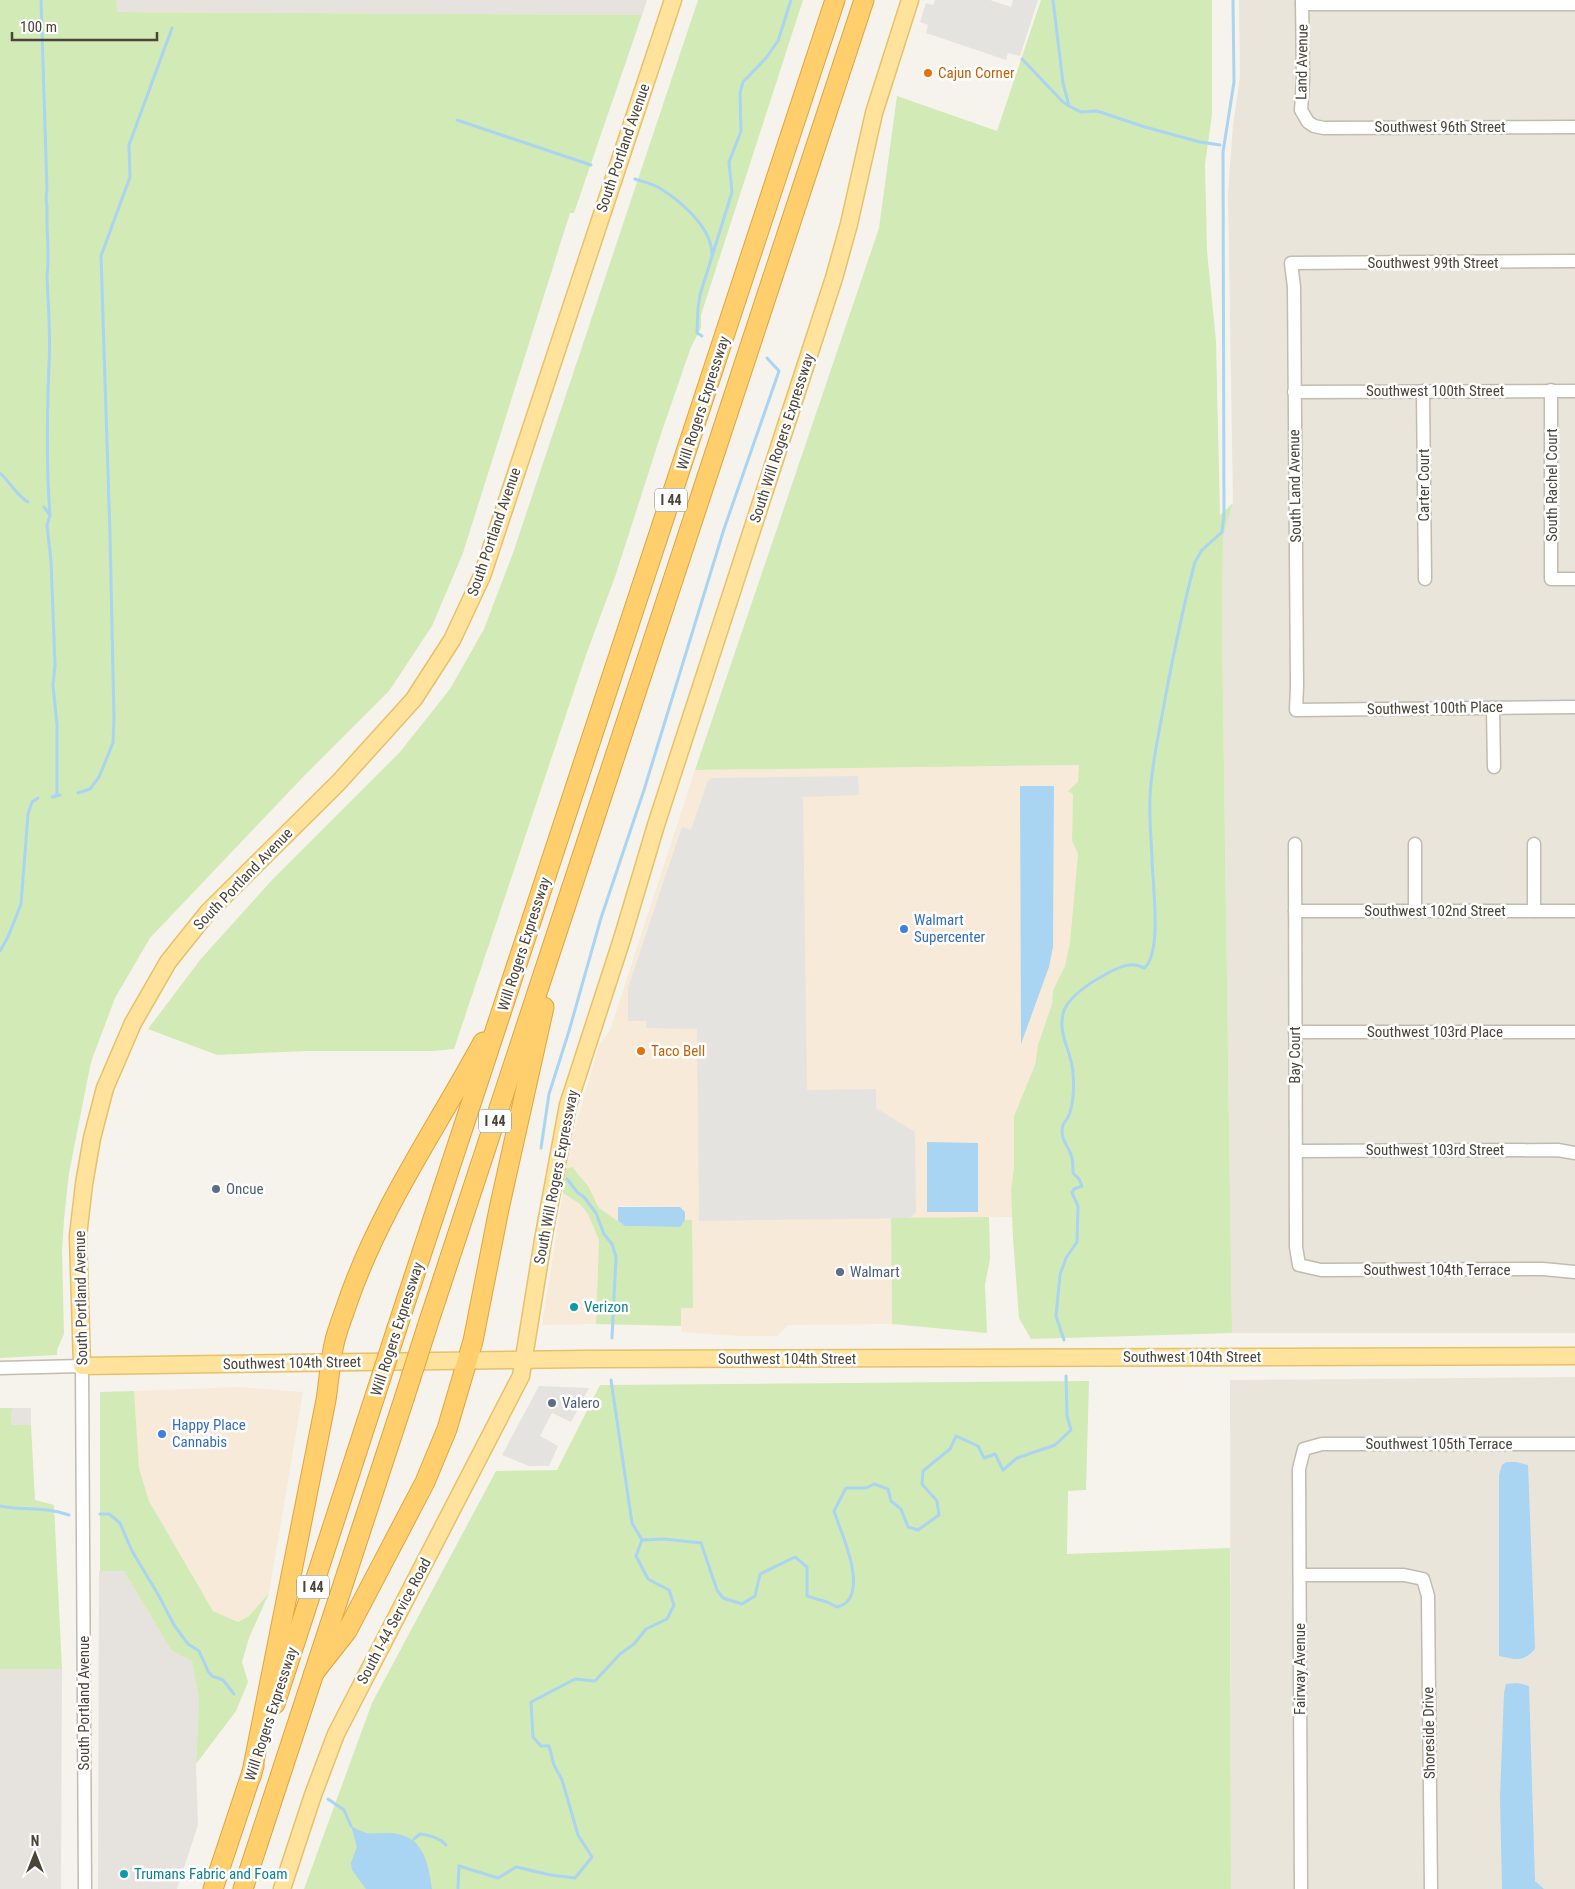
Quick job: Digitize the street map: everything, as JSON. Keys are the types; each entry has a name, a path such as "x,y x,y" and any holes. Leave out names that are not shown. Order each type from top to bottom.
{"highway":[{"name":"Will Rogers Expressway","path":"213,1889 835,0"},
{"name":"Will Rogers Expressway","path":"243,1889 864,0"},
{"path":"314,1674 347,1631 425,1482 446,1429 475,1332 499,1209 563,915"},
{"path":"251,1777 326,1400 335,1341 349,1297 373,1237 403,1180 455,1093 506,999"}],"main road":[{"name":"South Portland Avenue","path":"82,1366 78,1236 84,1184 92,1138 106,1088 133,1023 168,962 208,912 339,782 414,699 452,640 482,576 673,0"},
{"name":"South Will Rogers Expressway","path":"524,1361 543,1240 568,1105 622,939 659,816 834,278 849,224 874,113 910,0"},
{"name":"Southwest 104th Street","path":"82,1366 467,1361 1575,1356"},
{"name":"South I-44 Service Road","path":"282,1889 313,1795 336,1734 521,1376 524,1361"}],"street":[{"path":"1302,2 1575,4"},
{"name":"Land Avenue","path":"1302,2 1303,80 1301,110 1308,122"},
{"name":"Southwest 96th Street","path":"1308,122 1314,126 1324,128 1575,127"},
{"name":"Southwest 99th Street","path":"1291,263 1575,261"},
{"name":"South Land Avenue","path":"1291,263 1294,287 1296,710"},
{"name":"South Rachel Court","path":"1551,390 1551,580 1575,579"},
{"name":"Carter Court","path":"1423,391 1425,579"},
{"name":"Southwest 100th Street","path":"1294,392 1575,391"},
{"name":"Southwest 100th Place","path":"1296,710 1575,707"},
{"path":"1493,708 1494,767"},
{"name":"Bay Court","path":"1295,844 1296,1248 1299,1265"},
{"path":"1415,844 1415,911"},
{"path":"1534,844 1534,911"},
{"name":"Southwest 102nd Street","path":"1294,912 1575,911"},
{"name":"Southwest 103rd Place","path":"1295,1032 1575,1032"},
{"name":"Southwest 103rd Street","path":"1296,1151 1558,1150 1575,1152"},
{"name":"Southwest 104th Terrace","path":"1299,1265 1321,1270 1550,1269 1575,1272"},
{"name":"Southwest 104th Street","path":"0,1368 82,1366"},
{"name":"South Portland Avenue","path":"82,1366 85,1889"},
{"name":"Southwest 105th Terrace","path":"1304,1450 1322,1444 1575,1444"},
{"name":"Fairway Avenue","path":"1301,1889 1299,1469 1304,1450"},
{"name":"Shoreside Drive","path":"1300,1575 1404,1575 1423,1578 1428,1596 1431,1889"}],"shaded area":[{"path":"116,0 647,0 642,15 116,12"},
{"path":"935,0 990,0 1011,7 1013,0 1038,0 1020,56 1008,53 1006,60 926,33 928,25 920,22 926,3 933,5"},
{"path":"1239,0 1575,0 1575,1333 1232,1333 1222,628 1223,537 1233,503 1228,193 1233,125 1240,77"},
{"path":"1079,765 1078,782 1073,794 1072,841 1078,853 1070,942 1065,966 1053,990 1052,1004 1038,1045 1035,1065 1014,1116 1014,1167 1011,1190 1012,1217 891,1218 892,1324 788,1325 777,1336 738,1336 681,1332 681,1308 692,1308 692,1220 685,1220 685,1212 680,1207 618,1206 618,1221 599,1208 597,1202 563,1170 599,1045 610,1030 695,770","holes":["1020,786 1054,786 1053,947 1049,967 1021,1042"]},
{"path":"858,776 859,795 803,797 807,1090 876,1089 876,1108 915,1132 916,1212 910,1218 699,1221 697,1029 646,1028 646,1021 628,1021 628,988 682,827 691,830 710,779"},
{"path":"563,1193 580,1204 588,1214 599,1240 596,1324 542,1325"},
{"path":"1575,1377 1575,1889 1231,1889 1230,1380"},
{"path":"539,1386 589,1388 571,1422 552,1413 540,1436 558,1446 549,1466 529,1466 502,1455"},
{"path":"239,1387 303,1392 269,1593 249,1616 237,1622 213,1611 149,1501 139,1468 134,1391"},
{"path":"12,1408 31,1408 31,1425 11,1425"},
{"path":"99,1571 124,1571 171,1650 192,1660 199,1699 196,1764 198,1825 177,1889 98,1889"},
{"path":"0,1669 62,1669 61,1889 0,1889"}],"green space":[{"path":"0,0 116,0 117,12 642,15 574,213 570,213 463,553 432,626 389,691 304,776 150,938 115,998 91,1062 69,1173 62,1251 64,1334 57,1350 57,1355 0,1358"},
{"path":"698,0 803,0 701,315 701,328 691,347 661,434 616,574 586,655 454,1049 433,1051 306,1051 217,1055 148,1029 200,960 271,881 400,752 450,689 484,629 513,553"},
{"path":"1041,0 1212,0 1212,115 1205,164 1207,251 1216,341 1220,515 1233,503 1223,537 1222,628 1232,1333 1031,1339 1019,1318 1011,1190 1014,1167 1014,1116 1035,1065 1038,1045 1052,1004 1053,990 1065,966 1070,942 1078,854 1072,841 1073,794 1068,791 1078,782 1079,765 695,770 879,228 897,96 997,131"},
{"path":"572,1167 588,1186 599,1208 625,1226 680,1227 685,1220 692,1220 693,1308 681,1308 681,1326 596,1324 599,1240 588,1214 580,1204 563,1193 563,1170"},
{"path":"989,1217 990,1259 985,1285 987,1333 892,1324 891,1218"},
{"path":"1089,1381 1086,1490 1068,1491 1067,1554 1230,1548 1231,1889 304,1889 372,1703 496,1471 557,1470 600,1385"},
{"path":"134,1391 139,1468 149,1501 213,1611 238,1622 249,1616 269,1593 249,1638 242,1662 248,1682 236,1711 196,1764 199,1699 192,1661 171,1650 124,1571 100,1571 100,1392"},
{"path":"0,1408 12,1408 11,1425 31,1425 35,1500 54,1505 62,1669 0,1669"}],"water":[{"path":"1020,786 1054,786 1053,947 1049,967 1021,1044"},
{"path":"927,1142 978,1143 978,1212 927,1212"},
{"path":"618,1207 680,1207 685,1212 685,1220 680,1227 625,1226 618,1221"},
{"path":"1506,1462 1528,1465 1535,1649 1527,1656 1519,1659 1499,1656 1499,1475 1502,1465"},
{"path":"1518,1683 1529,1686 1535,1881 1544,1889 1502,1889 1500,1797 1504,1693 1506,1684"},
{"path":"351,1826 365,1833 389,1833 409,1838 422,1851 426,1859 432,1889 366,1889 352,1870 351,1863 357,1847"}],"waterway":[{"path":"41,0 50,332 47,440 50,515"},
{"path":"702,336 697,333 700,295 732,192 729,162 741,131 740,93 743,82 766,58 778,41 791,0"},
{"path":"1053,0 1063,83 1069,106 1081,112 1097,111 1145,127 1200,142 1220,145"},
{"path":"1064,1340 1056,1316 1060,1275 1066,1258 1077,1242 1078,1206 1072,1193 1074,1189 1082,1186 1079,1179 1073,1173 1071,1153 1062,1135 1063,1125 1069,1116 1074,1088 1072,1065 1062,1030 1063,1014 1065,1007 1075,995 1095,980 1121,967 1135,965 1144,968 1150,960 1155,933 1150,812 1155,754 1166,692 1195,562 1202,550 1222,532 1224,514 1223,152 1234,82 1233,0"},
{"path":"78,793 90,789 99,777 113,743 110,535 101,256 130,177 129,145 172,28"},
{"path":"1022,59 1069,106"},
{"path":"457,120 591,165"},
{"path":"635,179 658,187 686,208 707,235 712,255"},
{"path":"541,1148 549,1094 601,918 644,790 724,529 779,371 767,358"},
{"path":"0,473 20,496 28,502"},
{"path":"44,507 50,515 47,525 51,561 55,665 53,685 57,725 57,794 55,797"},
{"path":"52,797 60,795"},
{"path":"0,951 8,937 21,904 28,814 32,802 38,798"},
{"path":"567,1179 596,1213 604,1234 612,1244 616,1257 612,1338"},
{"path":"642,1540 664,1539 701,1543 717,1590 723,1598 742,1604 755,1596 760,1574 795,1557 807,1567 807,1596 837,1607 840,1606 847,1602 852,1593 854,1582 850,1557 834,1511 846,1488 866,1488 874,1484 888,1489 891,1501 901,1509 908,1527 918,1530 939,1515 937,1501 922,1484 923,1471 950,1449 956,1436 978,1446 984,1458 995,1454 1003,1470 1017,1458 1055,1445 1071,1430 1067,1416 1066,1376"},
{"path":"458,1889 459,1866 498,1878 516,1867 575,1878 592,1857 578,1835 562,1780 554,1765 549,1746 541,1746 533,1737 531,1702 575,1679 595,1681 620,1654 634,1644 646,1629 667,1619 674,1605 669,1590 648,1579 636,1556 642,1540 632,1523 611,1380"},
{"path":"0,1506 51,1510 69,1515"},
{"path":"100,1514 109,1514 120,1523 132,1551 174,1625 188,1644 199,1651 212,1676 223,1680 234,1694"},
{"path":"328,1799 344,1810 351,1826"},
{"path":"414,1839 423,1834 438,1839 446,1845"}],"place":[{"name":"Cajun Corner","path":"928,73"},
{"name":"Walmart Supercenter","path":"904,929"},
{"name":"Taco Bell","path":"641,1051"},
{"name":"Oncue","path":"216,1189"},
{"name":"Walmart","path":"840,1272"},
{"name":"Verizon","path":"574,1307"},
{"name":"Valero","path":"552,1403"},
{"name":"Happy Place Cannabis","path":"162,1434"},
{"name":"Trumans Fabric and Foam","path":"124,1874"}]}
